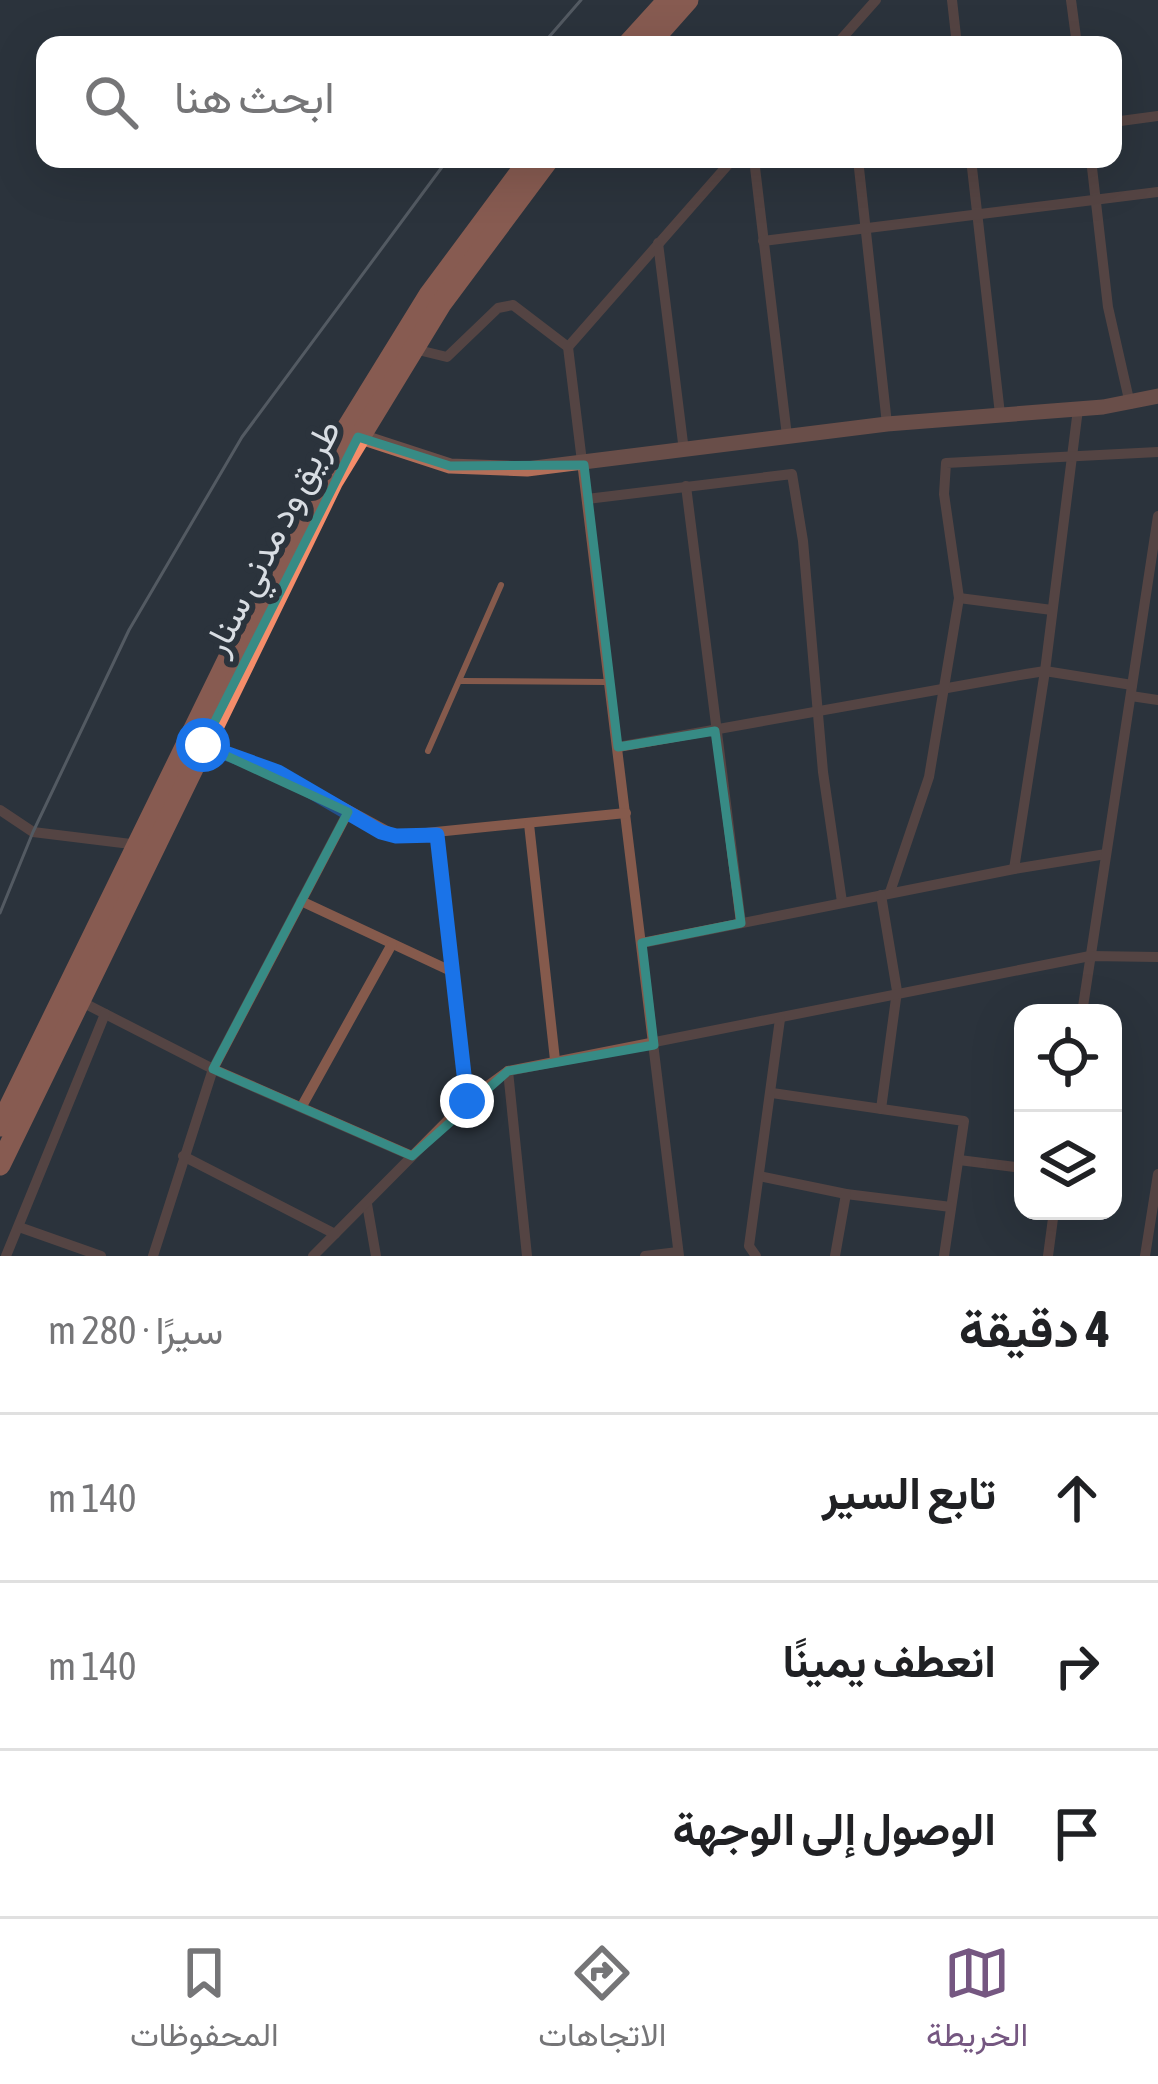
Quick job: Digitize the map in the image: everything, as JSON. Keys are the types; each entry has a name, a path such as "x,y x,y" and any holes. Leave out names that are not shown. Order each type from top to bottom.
{"highway":[{"path":"635,36 668,0"},
{"path":"656,36 688,0"},
{"name":"طريق ود مدني سنار","path":"0,1165 195,743 350,434 459,251 523,168"},
{"name":"طريق ود مدني سنار","path":"350,434 470,261 542,168"},
{"name":"طريق ود مدني سنار","path":"0,1126 145,848"}],"street":[{"path":"847,36 876,0"},
{"path":"952,0 956,36"},
{"path":"1071,0 1075,36"},
{"path":"1122,121 1158,116"},
{"path":"568,347 724,168"},
{"path":"755,168 787,436"},
{"path":"859,168 887,424"},
{"path":"972,168 1000,414"},
{"path":"1091,168 1108,307 1130,404"},
{"path":"764,241 1158,193"},
{"path":"658,243 684,452"},
{"path":"412,348 447,357 498,308 512,304 568,347 679,1254 645,1256"},
{"path":"350,434 418,459 485,470 584,465 887,424 1130,404 1158,396"},
{"path":"1013,868 1045,671 1078,410"},
{"path":"881,1109 897,992 886,894 929,776 958,598 944,494 946,464 1158,452"},
{"path":"587,499 792,474 842,902"},
{"path":"686,486 741,923"},
{"path":"1083,1004 1158,516"},
{"path":"958,598 1052,610"},
{"path":"618,747 1045,671 1158,700"},
{"path":"195,743 278,772 396,836 626,813"},
{"path":"0,810 33,832 145,848"},
{"path":"153,1256 213,1069 348,812"},
{"path":"530,824 555,1060"},
{"path":"437,835 467,1101"},
{"path":"642,943 1013,868 1106,854"},
{"path":"301,901 453,972"},
{"path":"302,1106 392,944"},
{"path":"313,1256 467,1101 508,1071 1090,956 1158,957"},
{"path":"77,1000 213,1069 412,1156"},
{"path":"6,1256 105,1014"},
{"path":"756,1256 749,1246 779,1019"},
{"path":"508,1071 527,1256"},
{"path":"772,1094 964,1121 944,1256"},
{"path":"183,1156 335,1234"},
{"path":"959,1160 1014,1167"},
{"path":"1145,1256 1158,1174"},
{"path":"759,1176 846,1194 951,1207"},
{"path":"835,1256 846,1194"},
{"path":"367,1204 376,1256"},
{"path":"1048,1256 1053,1220"},
{"path":"19,1227 100,1256"}],"lane":[{"path":"428,751 501,585"},
{"path":"461,681 608,682"}],"highlighted area":[{"path":"358,437 450,466 584,465 618,747 715,731 741,923 642,943 654,1045 508,1071 412,1156 213,1069 348,812 203,745"}],"railway":[{"path":"550,36 581,0"},
{"path":"0,913 129,630 242,437 441,168"}],"route":[{"path":"203,745 278,772 381,832 437,835 467,1101"}]}
